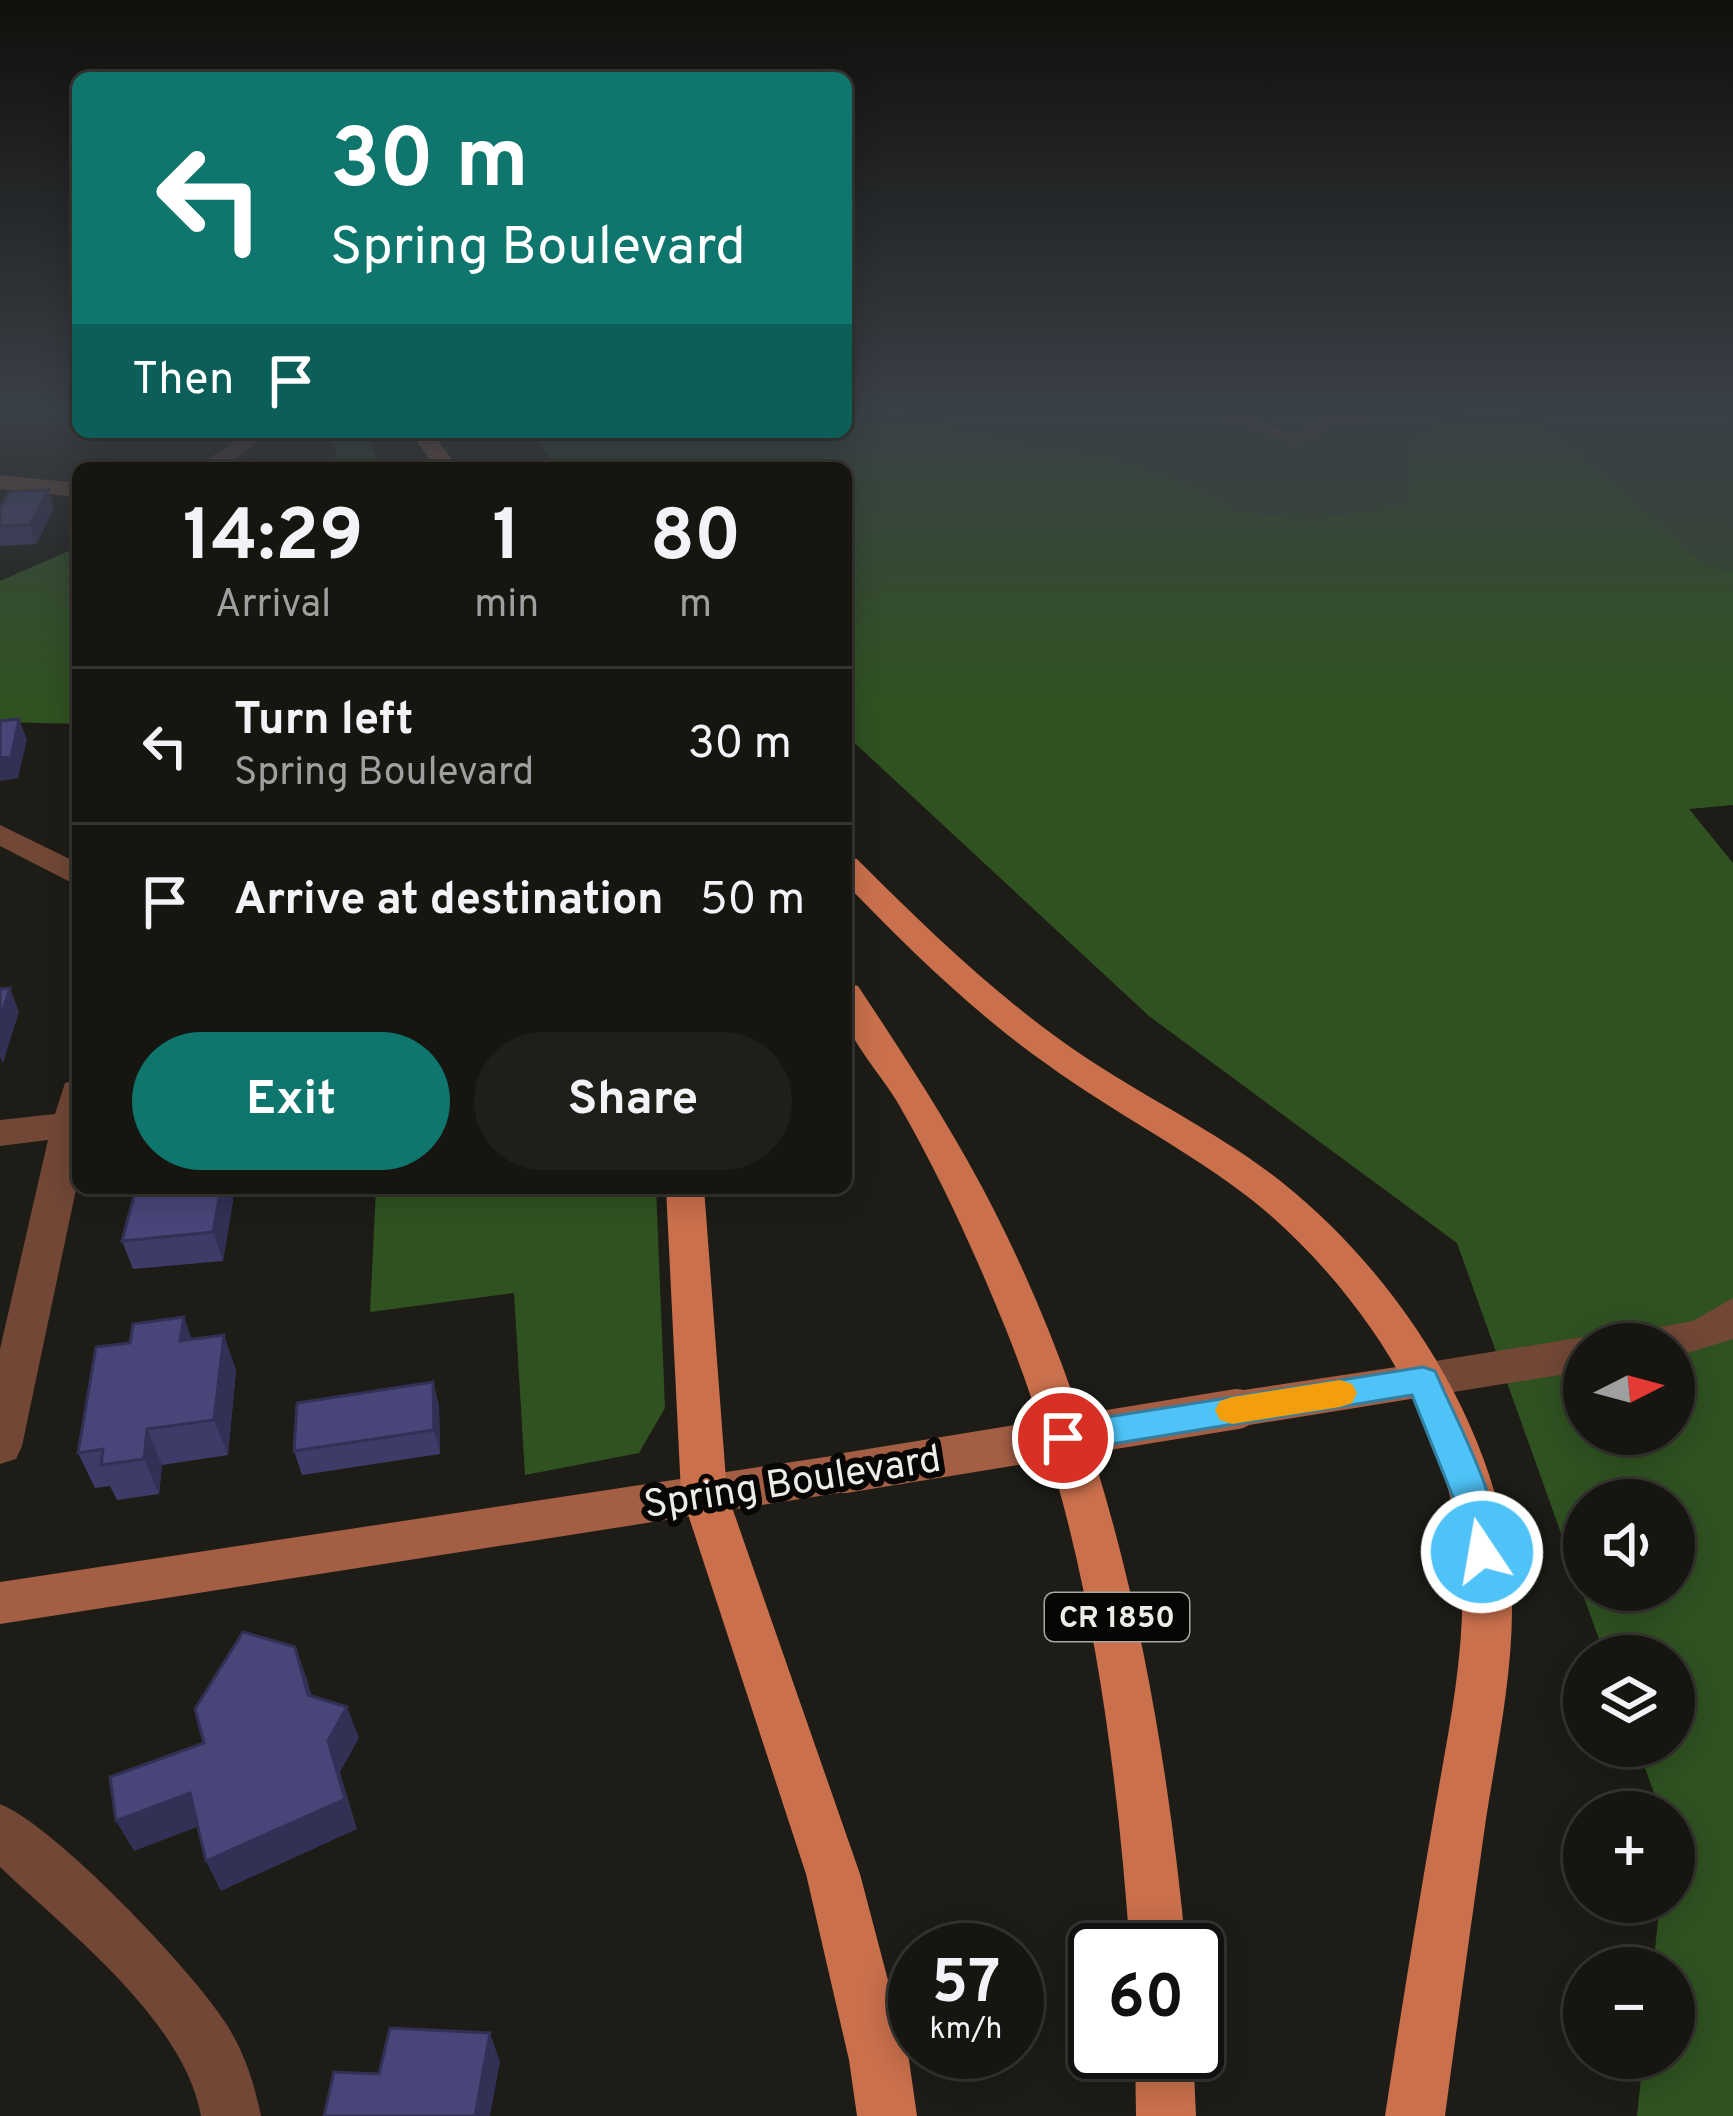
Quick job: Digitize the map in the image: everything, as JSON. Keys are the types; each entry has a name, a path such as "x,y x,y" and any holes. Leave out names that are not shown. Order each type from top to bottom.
{"main road":[{"path":"852,872 954,974 1059,1056 1268,1192 1343,1261 1394,1326 1423,1380 1477,1512 1487,1592 1479,1696 1415,2116"},
{"name":"CR 1850","path":"852,1004 980,1218 1087,1498 1122,1637 1152,1840 1157,1923"},
{"path":"685,1194 704,1493 833,1874 879,2060 887,2116"},
{"path":"1165,2079 1166,2116"}],"street":[{"path":"0,834 72,873"},
{"path":"0,1133 72,1109"},
{"path":"0,1446 72,1117"},
{"path":"1695,1335 1726,1325 1733,1314"},
{"name":"Spring Boulevard","path":"0,1603 1563,1357"},
{"path":"0,1830 183,2008 232,2092 231,2116"}],"green space":[{"path":"852,510 1232,510 1309,520 1383,510 1642,510 1705,566 1733,572 1733,805 1689,809 1733,863 1733,2116 1637,2116 1641,2079 1695,2079 1695,1947 1655,1947 1658,1923 1695,1923 1695,1791 1653,1791 1645,1767 1695,1767 1695,1635 1597,1635 1589,1611 1695,1611 1695,1479 1563,1479 1563,1539 1457,1243 1149,1016 852,741"},
{"path":"1172,510 1733,510 1733,586 1219,524"},
{"path":"72,550 72,724 0,722 0,581"},
{"path":"376,1194 656,1194 665,1408 639,1453 525,1475 514,1293 370,1312"}],"building":[{"path":"0,510 38,510 30,525 0,526"},
{"path":"19,719 11,757 0,758 0,721"},
{"path":"10,988 0,1019 0,989"},
{"path":"134,1194 220,1194 213,1232 122,1241"},
{"path":"184,1317 180,1341 224,1335 214,1420 147,1429 144,1459 101,1465 103,1449 78,1453 96,1347 130,1343 133,1324"},
{"path":"433,1382 434,1430 294,1451 297,1403"},
{"path":"243,1632 295,1647 308,1695 347,1707 328,1741 345,1799 206,1861 190,1793 116,1821 110,1777 204,1743 195,1709"},
{"path":"390,2028 490,2033 475,2116 324,2116 334,2072 379,2074"}],"slow traffic":[{"path":"1232,1410 1340,1393"}],"route":[{"path":"1063,1438 1423,1380 1477,1512 1482,1552"}]}
